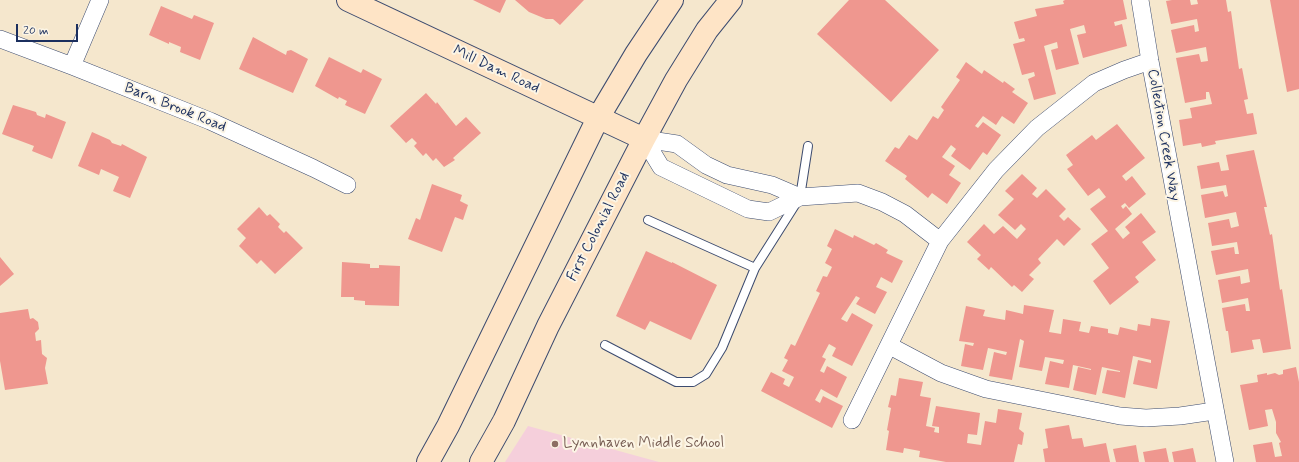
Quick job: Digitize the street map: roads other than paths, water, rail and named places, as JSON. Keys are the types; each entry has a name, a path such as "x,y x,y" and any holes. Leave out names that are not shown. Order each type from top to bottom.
{"main road":[{"name":"Mill Dam Road","path":"348,0 644,139"},
{"path":"428,462 448,426 598,118 636,54 672,0"},
{"name":"First Colonial Road","path":"481,462 504,421 548,326 644,139 676,80 704,36 731,0"}],"street":[{"path":"72,66 100,0"},
{"path":"1140,0 1150,62"},
{"name":"Barn Brook Road","path":"0,39 210,121 347,185"},
{"name":"Collection Creek Way","path":"852,420 890,346 940,241 996,170 1037,128 1094,83 1124,70 1150,62 1214,411 1225,462"},
{"name":"Mill Dam Road","path":"644,139 677,144 706,165 727,175 772,185 800,197"},
{"name":"Mill Dam Road","path":"644,139 661,167 748,209 769,212 800,197 858,193 882,202 905,214 940,241"},
{"path":"890,346 941,373 986,389 1120,416 1146,418 1180,416 1214,411"}],"lane":[{"path":"605,345 676,382 693,382 706,374 722,348 755,268 800,197 808,146"},
{"path":"648,220 755,268"}],"place":[{"name":"Lynnhaven Middle School","path":"555,444"}]}
